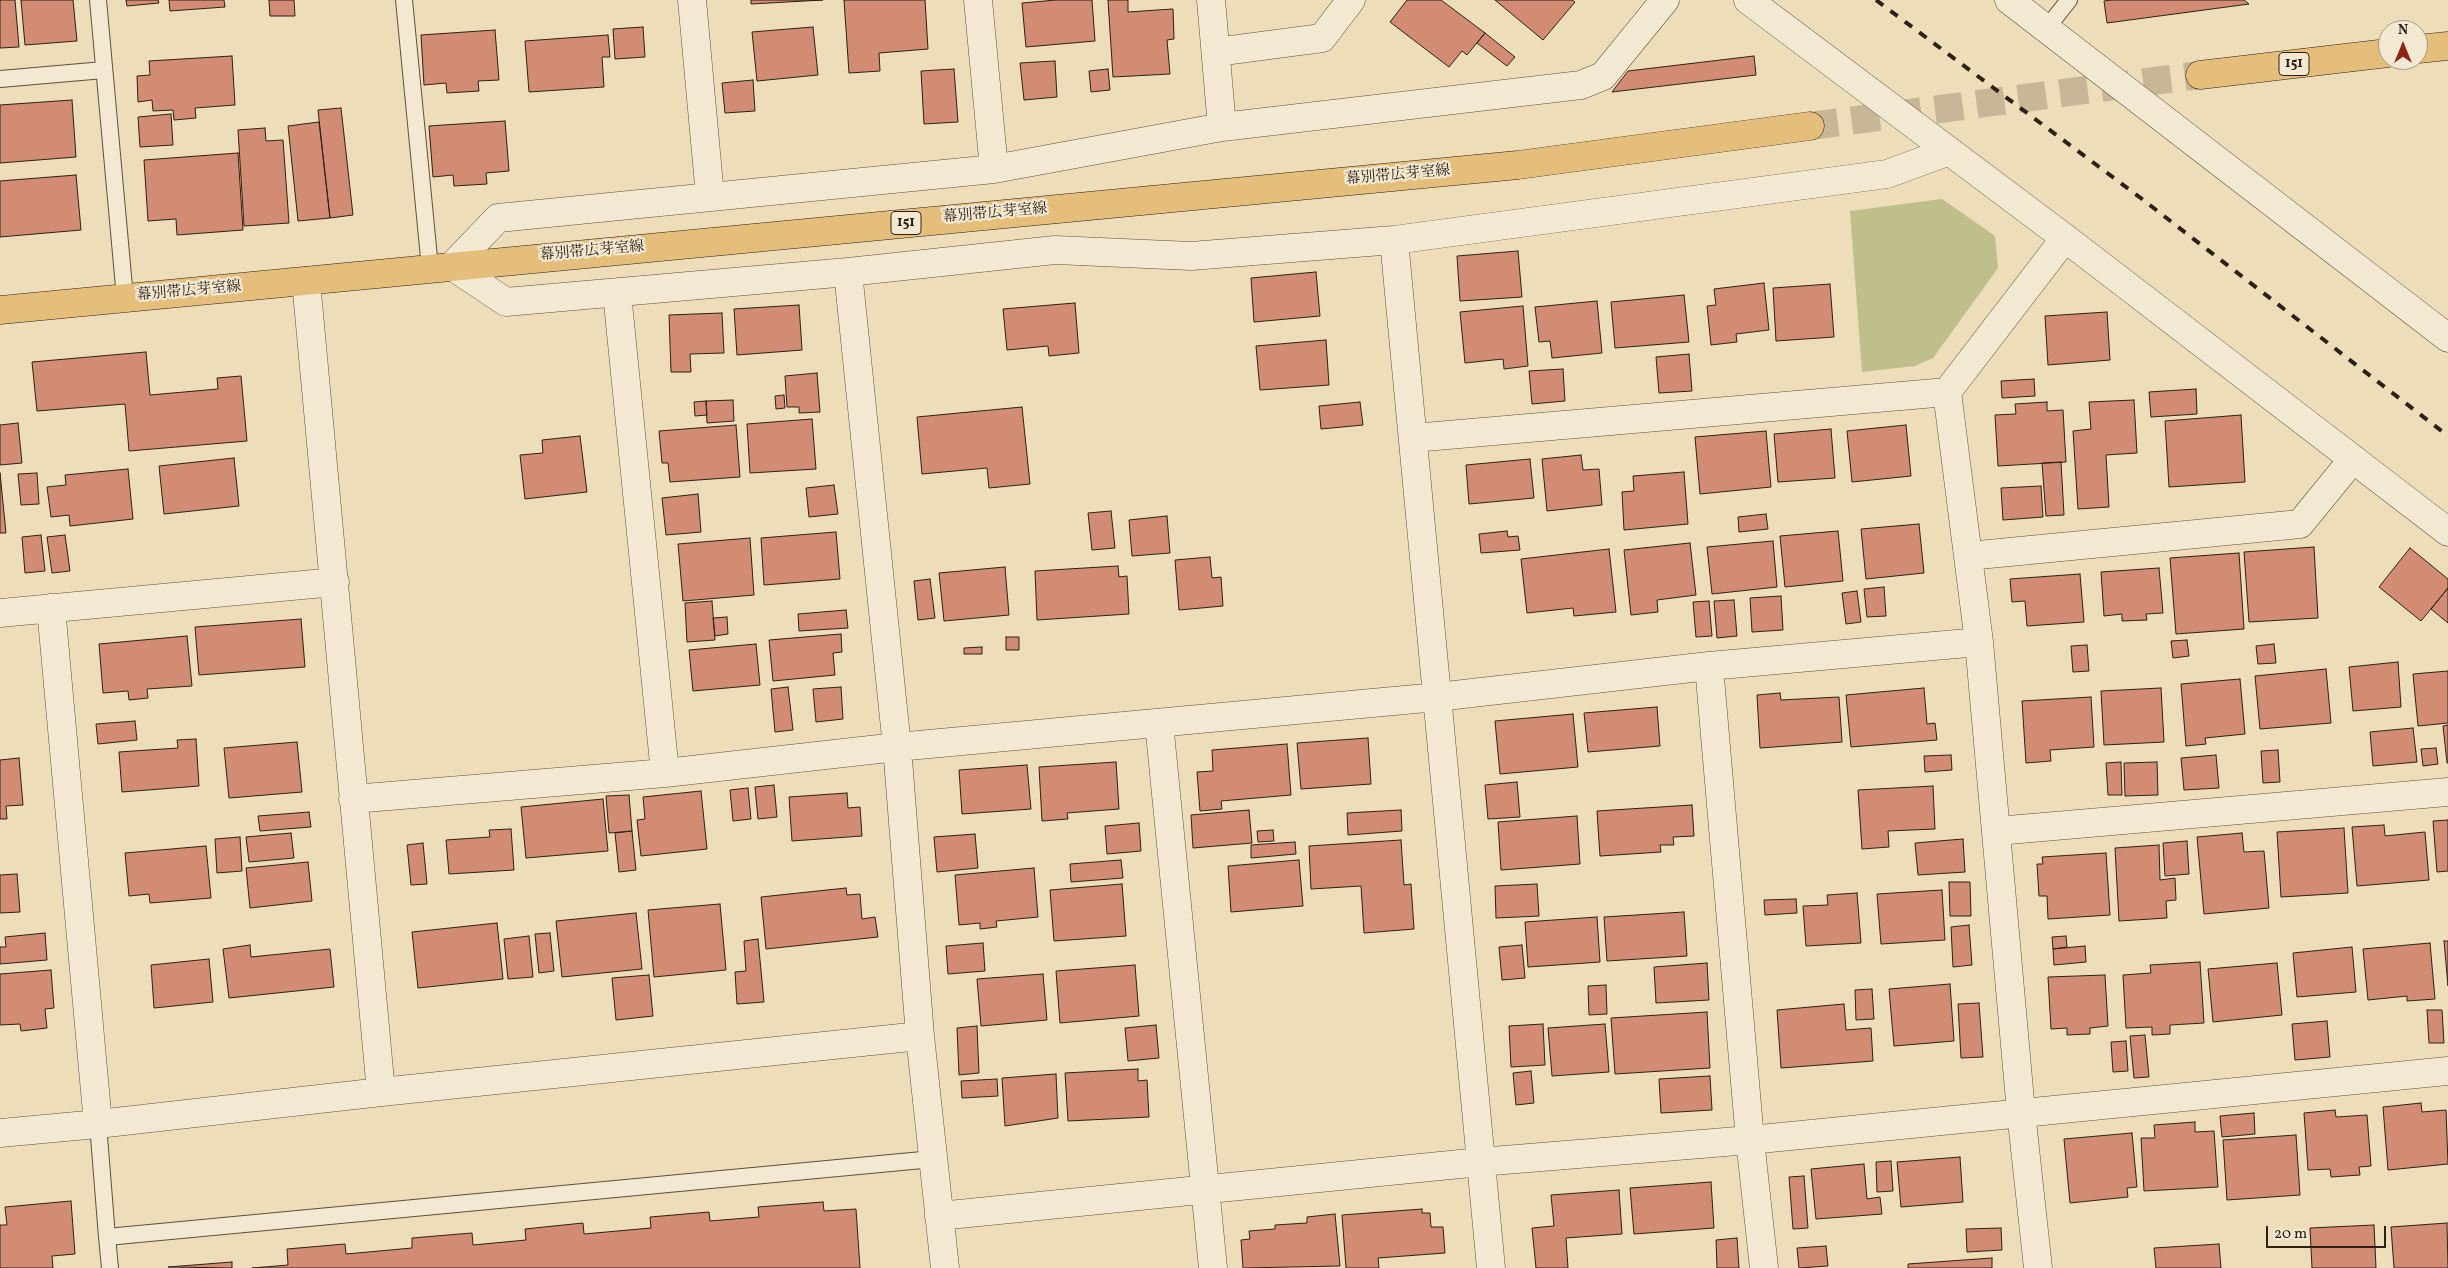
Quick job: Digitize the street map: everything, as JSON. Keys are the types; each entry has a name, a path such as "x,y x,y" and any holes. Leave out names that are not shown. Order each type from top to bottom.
{"main road":[{"path":"2428,48 2448,46"},
{"name":"151","path":"2200,75 2378,54"},
{"name":"幕別帯広芽室線","path":"0,310 1518,165 1810,126"}],"street":[{"path":"692,0 710,196"},
{"path":"978,0 994,169"},
{"path":"1211,0 1222,127"},
{"path":"1216,52 1322,38 1351,0"},
{"path":"1665,0 1604,76 1580,85 1222,127 994,169 498,218 441,267 506,302 848,272 1055,250 1191,256 1394,240 1887,174 1947,152"},
{"path":"1748,0 1947,152 2065,238 2448,532"},
{"path":"2009,0 2448,338"},
{"path":"2038,1268 2021,1112 1979,642 1947,392 2065,238"},
{"path":"1394,240 1491,1268"},
{"path":"848,272 897,747 920,1036 945,1268"},
{"path":"306,282 381,1092"},
{"path":"617,293 665,773"},
{"path":"1413,438 1947,392"},
{"path":"1968,556 2300,524 2353,459"},
{"path":"0,613 334,582"},
{"path":"51,608 98,1124"},
{"path":"353,799 665,773 897,747 1437,697 1709,666 1979,642"},
{"path":"1709,666 1750,1140 1764,1268"},
{"path":"1159,723 1213,1268"},
{"path":"1997,831 2448,792"},
{"path":"0,1133 920,1036"},
{"path":"939,1216 1480,1162 1750,1140 2448,1071"}],"lane":[{"path":"98,0 125,298"},
{"path":"404,0 441,267"},
{"path":"2046,29 2069,0"},
{"path":"0,79 104,70"},
{"path":"98,1124 110,1268"},
{"path":"107,1237 933,1159"}],"green space":[{"path":"1942,199 1995,236 1998,268 1933,358 1915,366 1862,372 1850,211"}],"building":[{"path":"0,0 15,0 19,47 0,48"},
{"path":"21,0 73,0 77,41 25,45"},
{"path":"126,0 158,0 159,3 127,6"},
{"path":"169,0 224,0 225,7 170,11"},
{"path":"269,0 294,0 295,16 270,16"},
{"path":"751,0 823,0 751,4"},
{"path":"844,0 925,0 928,49 879,53 880,71 849,73"},
{"path":"1056,0 1092,0 1095,41 1026,47 1022,3"},
{"path":"1108,0 1128,0 1128,12 1173,9 1174,39 1167,40 1170,74 1113,77"},
{"path":"1407,0 1441,0 1485,33 1467,55 1462,51 1449,67 1390,22"},
{"path":"1495,0 1572,0 1575,2 1543,40"},
{"path":"2244,0 2249,4 2107,23 2104,1"},
{"path":"643,27 645,57 615,59 613,29"},
{"path":"813,27 818,75 757,81 752,32"},
{"path":"495,30 499,80 478,81 479,91 447,93 446,83 424,85 421,35"},
{"path":"1485,33 1515,57 1507,66 1477,43"},
{"path":"608,35 610,57 602,57 604,87 529,92 525,41"},
{"path":"232,56 235,105 195,108 196,118 174,120 173,110 153,111 152,100 138,102 137,76 150,75 149,61"},
{"path":"1754,56 1756,75 1612,92 1628,71"},
{"path":"1055,61 1057,97 1024,100 1020,63"},
{"path":"954,69 958,122 924,124 921,71"},
{"path":"1108,69 1110,90 1091,92 1089,71"},
{"path":"753,80 755,111 725,113 722,83"},
{"path":"72,100 76,157 0,163 0,105"},
{"path":"341,108 353,215 330,218 318,110"},
{"path":"171,114 173,145 140,147 138,117"},
{"path":"505,121 509,171 486,173 487,184 454,186 453,175 433,177 429,126"},
{"path":"319,122 330,218 298,221 288,126"},
{"path":"265,128 266,141 283,140 289,223 244,226 238,130"},
{"path":"238,153 243,230 177,235 176,219 148,221 144,160"},
{"path":"76,175 81,230 0,237 0,181"},
{"path":"1518,251 1522,297 1460,301 1457,256"},
{"path":"1316,272 1320,316 1254,322 1251,278"},
{"path":"1764,283 1769,330 1736,334 1737,342 1711,345 1707,306 1716,305 1714,289"},
{"path":"1830,284 1834,337 1776,341 1773,288"},
{"path":"1684,295 1689,342 1615,348 1611,302"},
{"path":"1597,301 1602,353 1552,358 1550,341 1539,342 1535,307"},
{"path":"1075,303 1079,353 1049,356 1048,346 1007,350 1003,309"},
{"path":"799,305 802,350 737,355 734,309"},
{"path":"1523,306 1528,366 1504,369 1503,359 1465,363 1460,312"},
{"path":"2107,312 2110,360 2048,365 2045,316"},
{"path":"722,313 724,353 690,354 691,372 671,372 669,315"},
{"path":"1326,340 1329,385 1260,390 1256,346"},
{"path":"146,352 150,395 218,389 217,378 241,376 247,441 129,451 125,404 37,411 32,362"},
{"path":"1689,354 1692,391 1659,393 1656,357"},
{"path":"1563,369 1565,401 1532,404 1529,371"},
{"path":"817,373 820,412 799,413 799,407 787,407 785,376"},
{"path":"2034,379 2035,396 2002,398 2001,381"},
{"path":"2196,389 2197,414 2151,417 2149,392"},
{"path":"784,395 785,408 776,409 775,396"},
{"path":"733,400 734,421 707,423 706,401"},
{"path":"2134,400 2137,453 2106,455 2109,507 2078,509 2073,431 2091,429 2089,402"},
{"path":"706,401 707,415 695,416 694,402"},
{"path":"1360,402 1363,425 1321,429 1319,406"},
{"path":"2047,402 2047,411 2063,410 2066,462 1998,466 1995,415 2016,414 2015,404"},
{"path":"1022,407 1030,484 989,488 987,468 922,474 917,417"},
{"path":"2241,415 2245,482 2169,487 2165,421"},
{"path":"812,419 816,469 750,473 747,424"},
{"path":"18,423 22,463 0,465 0,425"},
{"path":"736,425 740,477 670,482 668,463 662,463 659,431"},
{"path":"1906,425 1911,476 1852,482 1847,431"},
{"path":"1831,429 1835,478 1778,482 1774,434"},
{"path":"1766,431 1771,487 1700,494 1695,437"},
{"path":"580,436 587,492 525,499 520,455 543,453 542,440"},
{"path":"1581,455 1583,470 1599,469 1602,505 1547,511 1542,459"},
{"path":"234,458 239,506 164,514 159,466"},
{"path":"1530,459 1534,498 1469,504 1466,465"},
{"path":"2061,462 2064,515 2046,516 2042,463"},
{"path":"128,469 133,519 70,526 69,515 51,517 47,487 66,485 65,475"},
{"path":"1684,472 1688,524 1624,530 1622,492 1634,491 1633,476"},
{"path":"0,473 6,533 0,533"},
{"path":"37,473 39,504 21,505 18,474"},
{"path":"834,485 838,514 809,517 806,488"},
{"path":"2041,486 2043,517 2003,520 2001,488"},
{"path":"698,494 701,532 666,535 662,498"},
{"path":"1111,511 1115,548 1092,550 1088,513"},
{"path":"1766,514 1768,529 1739,532 1738,517"},
{"path":"1167,516 1170,553 1132,556 1129,520"},
{"path":"1919,524 1924,573 1866,579 1861,529"},
{"path":"1507,531 1508,537 1518,536 1520,550 1481,553 1479,534"},
{"path":"1838,531 1843,581 1785,587 1780,536"},
{"path":"836,532 840,579 764,585 761,538"},
{"path":"41,535 45,571 25,573 22,537"},
{"path":"65,535 70,571 52,573 47,537"},
{"path":"750,538 754,595 683,601 678,544"},
{"path":"1773,541 1777,587 1712,594 1707,547"},
{"path":"1690,543 1696,595 1657,600 1658,612 1631,615 1624,550"},
{"path":"2314,547 2318,618 2249,622 2244,552"},
{"path":"2410,548 2448,579 2448,588 2421,621 2379,587"},
{"path":"1609,549 1616,612 1574,616 1573,608 1527,613 1521,559"},
{"path":"2239,553 2244,629 2176,634 2170,558"},
{"path":"1210,557 1212,578 1221,577 1223,606 1179,610 1175,560"},
{"path":"1118,566 1119,577 1127,576 1129,614 1037,620 1035,571"},
{"path":"1005,567 1009,615 944,621 939,573"},
{"path":"2159,568 2163,613 2146,614 2147,620 2122,621 2122,614 2104,616 2101,572"},
{"path":"2080,574 2084,622 2027,626 2025,601 2012,602 2010,579"},
{"path":"930,579 935,618 918,620 914,581"},
{"path":"1884,587 1886,616 1867,617 1864,589"},
{"path":"2448,588 2448,623 2431,609"},
{"path":"1857,591 1861,622 1846,624 1842,593"},
{"path":"1781,596 1783,630 1752,632 1750,598"},
{"path":"1734,600 1737,636 1717,638 1714,601"},
{"path":"712,601 715,640 687,642 685,603"},
{"path":"1709,601 1712,636 1696,637 1693,602"},
{"path":"846,610 848,628 799,631 798,614"},
{"path":"727,617 728,634 715,636 713,618"},
{"path":"301,619 305,667 199,675 195,627"},
{"path":"841,634 842,652 833,653 835,675 773,681 769,640"},
{"path":"187,636 192,686 147,689 148,698 129,700 128,691 103,693 99,644"},
{"path":"1006,637 1019,637 1019,650 1006,650"},
{"path":"2187,640 2189,656 2173,658 2171,641"},
{"path":"756,644 760,685 693,691 689,650"},
{"path":"2274,644 2276,663 2258,664 2256,646"},
{"path":"2087,645 2089,671 2073,672 2071,646"},
{"path":"982,647 982,654 964,654 964,648"},
{"path":"2398,662 2401,707 2353,711 2349,667"},
{"path":"2326,669 2331,723 2260,729 2255,676"},
{"path":"2448,671 2448,723 2418,726 2413,674"},
{"path":"2240,679 2245,734 2205,738 2206,744 2186,746 2181,684"},
{"path":"788,687 793,730 775,732 771,689"},
{"path":"841,687 843,719 816,722 813,689"},
{"path":"1924,688 1927,724 1935,723 1937,740 1851,747 1846,695"},
{"path":"2161,688 2164,742 2104,745 2101,691"},
{"path":"1780,693 1781,700 1839,697 1842,742 1760,748 1757,695"},
{"path":"2091,697 2094,747 2050,750 2051,761 2026,763 2022,701"},
{"path":"1657,707 1660,746 1588,752 1584,713"},
{"path":"1573,714 1578,767 1500,774 1495,721"},
{"path":"135,721 137,740 98,744 96,724"},
{"path":"2448,725 2448,763 2447,763 2443,726"},
{"path":"2413,728 2417,762 2373,766 2370,732"},
{"path":"1368,738 1371,784 1301,789 1297,743"},
{"path":"196,739 199,786 122,792 119,752 178,748 177,740"},
{"path":"297,742 302,792 229,798 224,748"},
{"path":"1287,744 1291,795 1221,801 1222,809 1200,811 1197,772 1213,771 1212,750"},
{"path":"2436,748 2438,764 2423,766 2421,749"},
{"path":"2278,750 2280,782 2263,783 2261,751"},
{"path":"1951,755 1952,770 1925,772 1924,756"},
{"path":"2216,755 2219,788 2184,790 2181,758"},
{"path":"19,758 23,805 6,806 7,819 0,819 0,760"},
{"path":"1116,762 1119,809 1067,813 1068,819 1042,821 1039,767"},
{"path":"2121,762 2122,795 2108,795 2106,763"},
{"path":"2157,762 2158,795 2125,796 2124,763"},
{"path":"1027,765 1031,809 962,814 959,770"},
{"path":"1517,782 1520,817 1488,819 1485,785"},
{"path":"774,785 777,817 758,819 755,787"},
{"path":"1933,786 1935,829 1888,831 1889,847 1862,849 1858,790"},
{"path":"748,788 751,819 733,821 730,790"},
{"path":"701,791 707,849 641,856 637,820 645,819 643,797"},
{"path":"847,793 848,808 860,807 862,836 792,841 789,797"},
{"path":"629,795 632,831 609,833 606,796"},
{"path":"603,799 608,851 526,858 521,807"},
{"path":"1692,805 1694,836 1673,837 1674,845 1660,845 1661,852 1600,856 1597,811"},
{"path":"1249,810 1252,843 1193,848 1191,815"},
{"path":"1401,810 1402,831 1348,835 1347,813"},
{"path":"309,812 311,827 260,831 258,816"},
{"path":"1577,816 1580,864 1501,870 1498,822"},
{"path":"2448,820 2448,871 2437,872 2433,821"},
{"path":"1139,823 1141,851 1107,854 1105,826"},
{"path":"2384,825 2385,836 2425,832 2429,880 2357,886 2352,827"},
{"path":"2344,828 2348,893 2281,897 2277,832"},
{"path":"511,829 514,870 449,874 446,840 490,837 489,830"},
{"path":"1273,830 1274,841 1258,842 1257,831"},
{"path":"632,831 636,870 619,872 615,833"},
{"path":"291,833 294,858 249,862 246,837"},
{"path":"2242,833 2244,852 2264,851 2269,908 2204,914 2197,837"},
{"path":"975,834 978,868 937,872 934,837"},
{"path":"240,837 242,871 217,873 215,839"},
{"path":"1963,839 1965,872 1918,875 1915,843"},
{"path":"1401,840 1404,885 1411,884 1414,929 1364,933 1361,886 1311,889 1309,846"},
{"path":"2187,841 2189,874 2165,876 2163,843"},
{"path":"1295,842 1296,854 1251,858 1251,845"},
{"path":"423,843 427,884 411,885 407,845"},
{"path":"2159,845 2160,880 2175,878 2176,900 2166,901 2167,918 2119,921 2115,848"},
{"path":"206,846 211,898 150,903 149,894 129,896 125,853"},
{"path":"2106,853 2110,915 2048,919 2047,896 2039,896 2037,864 2043,864 2042,857"},
{"path":"1121,860 1123,878 1071,882 1070,864"},
{"path":"1299,860 1303,906 1231,912 1228,866"},
{"path":"308,862 312,901 250,908 246,868"},
{"path":"1034,868 1038,917 996,921 997,927 980,929 980,923 959,925 955,875"},
{"path":"17,874 20,912 0,913 0,875"},
{"path":"1949,882 1970,882 1971,916 1950,916"},
{"path":"1122,884 1126,936 1054,941 1050,890"},
{"path":"1537,884 1539,916 1496,918 1495,886"},
{"path":"846,888 847,895 860,894 862,919 875,917 878,937 766,949 761,897"},
{"path":"1942,890 1945,940 1881,944 1877,894"},
{"path":"1857,893 1861,943 1806,946 1803,906 1828,905 1827,895"},
{"path":"1796,899 1797,913 1765,915 1764,900"},
{"path":"720,904 726,970 654,977 648,910"},
{"path":"1684,912 1687,956 1607,961 1604,917"},
{"path":"636,913 642,969 562,977 556,921"},
{"path":"1597,917 1600,962 1528,967 1525,922"},
{"path":"497,923 503,979 418,988 412,932"},
{"path":"1969,925 1972,965 1953,967 1951,927"},
{"path":"45,933 47,960 0,964 0,947 6,947 5,937"},
{"path":"550,933 554,971 539,973 535,934"},
{"path":"529,936 533,977 508,979 504,939"},
{"path":"2066,936 2067,947 2053,949 2052,937"},
{"path":"758,939 764,1002 737,1004 735,972 746,971 744,941"},
{"path":"2444,941 2448,941 2448,986"},
{"path":"983,943 985,971 948,974 946,946"},
{"path":"2430,943 2435,999 2407,1001 2407,996 2368,1000 2363,949"},
{"path":"250,945 251,957 330,949 334,987 229,998 223,949"},
{"path":"1522,945 1525,978 1502,980 1499,947"},
{"path":"2085,946 2086,962 2054,965 2053,949"},
{"path":"2352,947 2356,992 2297,997 2293,953"},
{"path":"209,959 213,1002 154,1008 151,965"},
{"path":"2200,962 2204,1023 2170,1025 2170,1034 2152,1035 2152,1027 2126,1028 2123,975 2151,973 2150,965"},
{"path":"1707,963 1709,1000 1656,1003 1654,967"},
{"path":"2277,963 2282,1015 2213,1022 2208,969"},
{"path":"1135,965 1139,1016 1060,1023 1056,971"},
{"path":"51,970 54,1008 45,1009 47,1028 21,1031 20,1024 0,1025 0,974"},
{"path":"1043,974 1047,1020 981,1026 977,979"},
{"path":"649,975 653,1016 616,1020 612,978"},
{"path":"2105,975 2108,1026 2090,1028 2090,1034 2067,1035 2067,1028 2051,1029 2048,977"},
{"path":"1950,984 1954,1041 1894,1046 1889,989"},
{"path":"1606,985 1607,1014 1589,1015 1588,986"},
{"path":"1872,989 1874,1019 1856,1020 1855,990"},
{"path":"1979,1003 1983,1057 1961,1058 1958,1004"},
{"path":"1844,1004 1846,1030 1871,1028 1873,1061 1781,1068 1777,1010"},
{"path":"2427,1010 2442,1010 2444,1043 2429,1043"},
{"path":"1707,1012 1710,1068 1615,1074 1611,1018"},
{"path":"2327,1021 2330,1057 2295,1060 2292,1024"},
{"path":"1543,1024 1545,1065 1511,1067 1509,1026"},
{"path":"1605,1024 1609,1072 1552,1076 1548,1028"},
{"path":"1156,1025 1159,1058 1128,1061 1125,1028"},
{"path":"977,1026 979,1073 959,1075 957,1028"},
{"path":"2145,1035 2149,1077 2134,1078 2130,1036"},
{"path":"2126,1041 2128,1071 2113,1072 2111,1042"},
{"path":"1138,1069 1138,1081 1147,1080 1149,1117 1068,1121 1065,1073"},
{"path":"1531,1071 1534,1103 1516,1105 1513,1073"},
{"path":"1056,1074 1058,1118 1005,1126 1002,1078"},
{"path":"1710,1076 1712,1110 1661,1113 1659,1079"},
{"path":"997,1079 998,1096 962,1098 961,1081"},
{"path":"2421,1103 2422,1112 2446,1110 2448,1164 2388,1170 2383,1107"},
{"path":"2335,1110 2336,1117 2367,1115 2371,1166 2359,1167 2360,1175 2331,1177 2330,1169 2308,1170 2304,1113"},
{"path":"2254,1113 2255,1134 2222,1137 2220,1116"},
{"path":"2195,1122 2195,1132 2214,1131 2218,1187 2144,1191 2141,1138 2155,1138 2154,1125"},
{"path":"2132,1133 2137,1187 2127,1188 2128,1197 2070,1203 2064,1139"},
{"path":"2296,1135 2300,1195 2227,1200 2223,1140"},
{"path":"1960,1157 1963,1202 1901,1207 1897,1162"},
{"path":"1891,1161 1893,1191 1877,1192 1876,1162"},
{"path":"1864,1164 1867,1199 1880,1197 1882,1214 1816,1219 1811,1169"},
{"path":"1804,1176 1808,1228 1793,1229 1789,1177"},
{"path":"1711,1182 1714,1228 1634,1234 1630,1188"},
{"path":"1619,1190 1622,1234 1566,1238 1568,1268 1536,1268 1532,1228 1554,1226 1551,1195"},
{"path":"71,1201 75,1254 52,1256 53,1268 0,1268 0,1225 7,1225 5,1207"},
{"path":"823,1202 824,1211 856,1209 860,1268 252,1268 288,1265 287,1249 345,1244 346,1254 412,1248 412,1238 472,1233 473,1245 526,1240 525,1229 583,1223 584,1234 651,1228 650,1217 709,1212 710,1221 759,1217 758,1207"},
{"path":"1422,1209 1422,1213 1430,1213 1431,1227 1443,1227 1445,1253 1378,1258 1379,1268 1346,1268 1342,1215"},
{"path":"1335,1214 1340,1266 1243,1268 1241,1240 1250,1239 1249,1231 1275,1229 1275,1225 1307,1223 1307,1217"},
{"path":"2447,1223 2448,1268 2394,1268 2391,1227"},
{"path":"2374,1225 2376,1268 2312,1268 2310,1228"},
{"path":"2001,1228 2002,1250 1967,1252 1966,1229"},
{"path":"1737,1238 1739,1268 1717,1268 1716,1240"},
{"path":"2219,1244 2221,1268 2156,1268 2154,1248"},
{"path":"1826,1246 1828,1266 1799,1268 1797,1248"},
{"path":"1992,1258 1992,1268 1908,1268 1908,1264"},
{"path":"232,1262 232,1268 168,1267"}],"tunnel":[{"path":"1810,126 2200,75"}],"railway":[{"path":"1876,0 2142,199 2448,436"}]}
